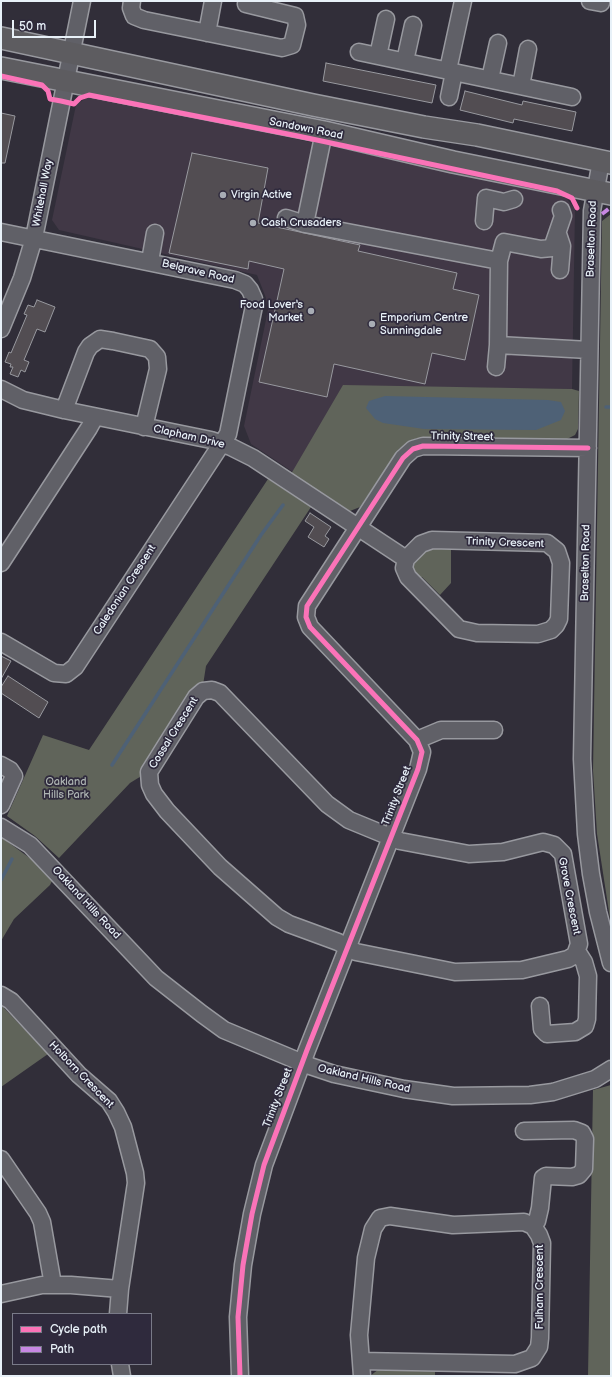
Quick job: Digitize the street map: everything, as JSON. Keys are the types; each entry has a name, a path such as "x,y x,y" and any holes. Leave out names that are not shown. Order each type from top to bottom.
{"main road":[{"path":"1,38 298,102 424,127 482,136 606,162"},
{"name":"Sandown Road","path":"1,68 324,132 453,162 603,193"}],"street":[{"name":"Whitehall Way","path":"1,329 22,278 34,238 70,52 82,1"},
{"path":"132,1 132,13 137,18 282,48 292,45 297,25 295,16 289,13 246,4"},
{"path":"207,32 213,1"},
{"path":"449,97 453,49 463,1"},
{"path":"378,56 386,19"},
{"path":"405,61 413,25"},
{"path":"490,79 498,42"},
{"path":"520,86 528,49"},
{"path":"359,52 572,97"},
{"path":"305,224 324,132"},
{"name":"Braselton Road","path":"606,162 603,193 592,211 582,760 586,834 591,874 598,912 611,963"},
{"path":"484,221 486,198 504,202 514,199"},
{"path":"496,367 498,346 499,261 504,242 549,249 554,246 557,232 564,216 561,210"},
{"path":"286,218 305,224 499,261"},
{"name":"Belgrave Road","path":"1,232 150,261 235,280 245,284 254,299 252,318 228,434 222,443"},
{"path":"557,232 562,246 560,270"},
{"path":"150,261 155,233"},
{"path":"64,410 86,352 90,346 100,339 113,341 150,349 157,357 158,369 144,427"},
{"path":"498,346 589,350"},
{"name":"Clapham Drive","path":"1,390 23,400 64,410 222,443 253,458 358,528"},
{"path":"1,563 90,428 95,417"},
{"name":"Caledonian Crescent","path":"1,642 54,673 61,674 70,671 222,443"},
{"name":"Trinity Street","path":"240,1376 238,1317 243,1265 250,1220 264,1165 302,1062 420,762 422,752 417,740 313,631 307,622 306,611 310,601 406,455 418,447 588,448"},
{"path":"358,528 406,559"},
{"name":"Trinity Crescent","path":"432,540 547,543 557,552 561,563 559,619 556,626 551,630 538,634 477,633 459,629 408,577 404,568 406,559 421,544 432,540"},
{"name":"Cossal Crescent","path":"348,948 289,924 249,894 220,868 167,811 154,794 150,785 149,772 196,697 203,691 212,690 220,693 327,804 349,820 391,837"},
{"path":"417,740 441,730 494,730"},
{"path":"1,765 10,770 14,776 1,805"},
{"name":"Oakland Hills Road","path":"1,827 30,845 156,978 202,1014 224,1030 302,1062 334,1074 404,1089 453,1096 530,1095 553,1092 595,1079 611,1069"},
{"name":"Grove Crescent","path":"348,948 371,956 455,972 522,970 568,959 577,951 579,944 562,854 554,845 543,842 502,852 469,854 415,844 391,837"},
{"path":"540,1006 542,1029 547,1034 575,1032 585,1026 587,1019 588,976 584,962 577,951"},
{"name":"Holborn Crescent","path":"1,995 11,1001 79,1075 109,1101 123,1128 136,1173 136,1183 120,1289 118,1313"},
{"name":"Oakland Hills Road","path":"595,1079 611,1079"},
{"path":"524,1130 574,1130 582,1133 585,1139 584,1169 579,1175 572,1177 546,1176 543,1178 540,1208 537,1220 533,1226"},
{"path":"1,1159 38,1213 42,1222 53,1285"},
{"name":"Fulham Crescent","path":"390,1216 453,1225 524,1222 533,1226 540,1235 542,1244 540,1338 539,1347 532,1358 515,1364 362,1369 359,1335 366,1258 372,1229 380,1218 390,1216"},
{"path":"1,1294 42,1285 71,1284 120,1289"},
{"path":"120,1365 122,1376"}],"shaded area":[{"path":"89,96 564,195 575,209 572,389 344,386 293,472 251,444 244,426 268,310 266,298 257,275 59,230 52,220 76,105"}],"green space":[{"path":"611,214 611,925 597,834 593,770 602,221"},
{"path":"343,385 572,389 579,391 578,429 575,435 567,439 417,438 399,449 360,507 350,511 291,474"},
{"name":"Oakland Hills Park","path":"268,479 311,507 206,666 203,685 143,775 130,783 59,858 35,836 7,816 43,735 89,750"},
{"path":"451,548 451,583 440,595 422,577 416,577 414,569 414,564 418,558 427,549"},
{"path":"1,837 31,859 52,881 50,885 14,919 1,941"},
{"path":"1,1005 48,1054 1,1087"},
{"path":"611,1085 611,1376 588,1376 593,1090"},
{"path":"379,1369 435,1370 435,1376 370,1376"}],"water":[{"path":"385,396 548,400 561,402 565,411 561,420 536,430 424,429 383,423 375,419 366,408 369,401"}],"building":[{"path":"326,63 436,85 432,103 323,81"},
{"path":"465,91 522,105 523,101 576,112 572,131 514,119 513,123 460,110"},
{"path":"1,113 15,116 5,163 1,163"},
{"name":"Emporium Centre Sunningdale","path":"192,153 268,168 258,223 360,245 358,251 457,273 453,289 479,295 465,360 432,353 425,384 334,364 327,397 259,382 284,269 249,261 248,269 169,253"},
{"path":"37,300 55,307 45,332 37,329 24,360 29,362 25,372 21,370 18,377 10,374 13,367 10,367 11,364 5,362 9,352 11,353 27,315 24,314 28,305 34,307"},
{"path":"310,513 331,527 325,536 329,539 324,547 308,537 314,527 305,521"},
{"path":"1,656 11,661 1,679"},
{"path":"8,676 48,702 39,718 1,693 1,687"}],"waterway":[{"path":"606,407 611,407"},
{"path":"112,765 261,535 283,505"},
{"path":"1,880 12,859"}],"marked path":[{"path":"602,214 611,207"}],"cycle path":[{"path":"1,76 42,85 48,91 50,99 74,104 80,98 89,95 298,136 557,191 572,198 577,208"},
{"path":"240,1376 238,1317 243,1265 252,1214 264,1165 307,1050 418,769 422,752 417,740 310,627 306,617 307,606 403,458 413,449 423,446 588,448"}],"place":[{"name":"Virgin Active","path":"223,195"},
{"name":"Cash Crusaders","path":"253,223"},
{"name":"Food Lover's Market","path":"311,311"},
{"name":"Emporium Centre Sunningdale","path":"372,324"}]}
